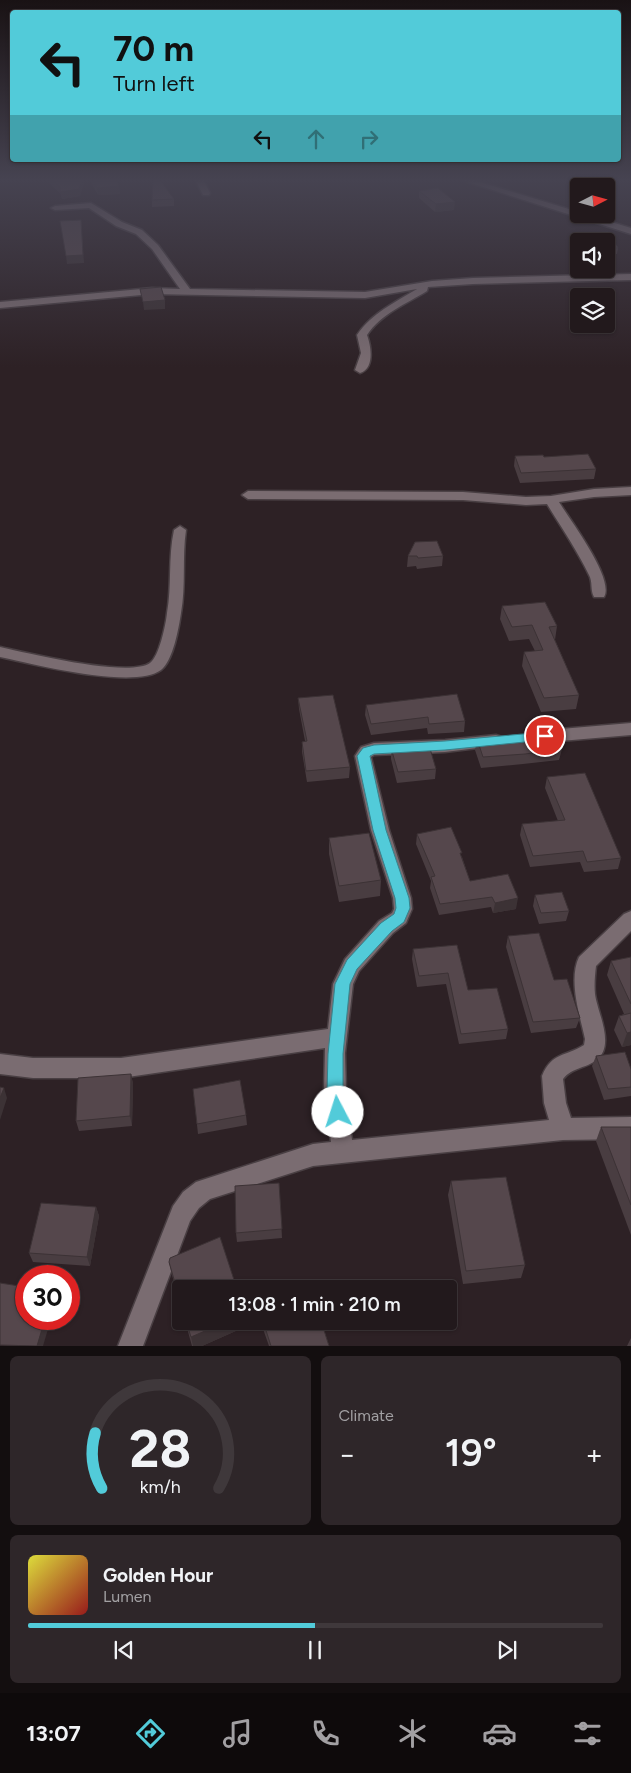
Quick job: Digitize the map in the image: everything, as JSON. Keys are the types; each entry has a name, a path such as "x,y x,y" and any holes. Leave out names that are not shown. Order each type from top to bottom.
{"street":[{"path":"149,242 186,290"},
{"path":"0,305 107,294 186,290 365,295 432,284 473,281 631,277"},
{"path":"360,370 366,360 367,352 362,335 369,324 377,316 432,284"},
{"path":"248,495 443,496 526,501 551,500 594,492 631,491"},
{"path":"551,500 590,563 598,579 599,594"},
{"path":"0,652 130,673 148,670 156,666 169,639 175,620 180,530"},
{"path":"343,1152 335,1092 336,1054 343,984 352,964 386,927 399,918 403,908 402,898 380,830 363,756 367,751 374,749 445,746 631,729"},
{"path":"563,1129 555,1103 552,1076 561,1065 583,1057 592,1050 595,1039 585,993 586,963 631,919"},
{"path":"0,1064 33,1068 121,1068 338,1037"},
{"path":"130,1346 181,1214 191,1200 204,1190 313,1155 563,1129 631,1128"}],"building":[{"path":"64,242 82,242 83,255 66,256"},
{"path":"161,287 165,300 143,302 140,289"},
{"path":"588,454 596,469 521,473 515,456 543,455 544,457"},
{"path":"437,541 443,556 418,558 417,556 408,556 415,542"},
{"path":"545,602 557,626 549,627 579,695 544,698 524,652 543,650 532,625 512,627 502,606"},
{"path":"457,694 465,721 429,724 428,717 371,724 366,705"},
{"path":"333,695 350,767 306,771 302,742 307,741 298,698"},
{"path":"554,733 562,749 525,754 483,757 477,739"},
{"path":"429,745 436,769 398,772 391,748"},
{"path":"585,773 621,858 587,862 583,851 533,856 522,824 565,820 547,777"},
{"path":"451,827 462,853 460,853 470,881 508,874 518,898 495,903 492,897 440,904 431,877 435,876 417,834"},
{"path":"369,833 381,880 339,886 329,838"},
{"path":"562,892 569,911 541,913 535,895"},
{"path":"539,933 554,980 567,979 580,1018 533,1022 508,936"},
{"path":"457,945 468,990 497,988 508,1029 461,1034 448,973 419,976 413,949"},
{"path":"631,957 631,1004 611,961"},
{"path":"631,1013 631,1032 627,1033 619,1016"},
{"path":"625,1052 631,1069 631,1087 608,1089 596,1056"},
{"path":"131,1074 130,1116 76,1121 78,1078"},
{"path":"240,1080 246,1115 197,1124 193,1089"},
{"path":"0,1087 4,1088 0,1098"},
{"path":"601,1127 631,1127 631,1205"},
{"path":"506,1177 525,1265 466,1271 451,1181"},
{"path":"279,1183 282,1229 236,1233 235,1186"},
{"path":"41,1203 96,1207 87,1257 29,1253"},
{"path":"220,1237 234,1280 174,1280 169,1262 170,1258"},
{"path":"0,1283 15,1285 15,1330 42,1330 37,1346 0,1345"},
{"path":"189,1330 207,1330 191,1337"},
{"path":"266,1330 324,1330 329,1346 271,1346"}],"route":[{"path":"338,1112 335,1092 336,1054 343,984 352,964 386,927 399,918 403,908 402,898 380,830 363,756 367,751 374,749 445,746 545,736"}]}
